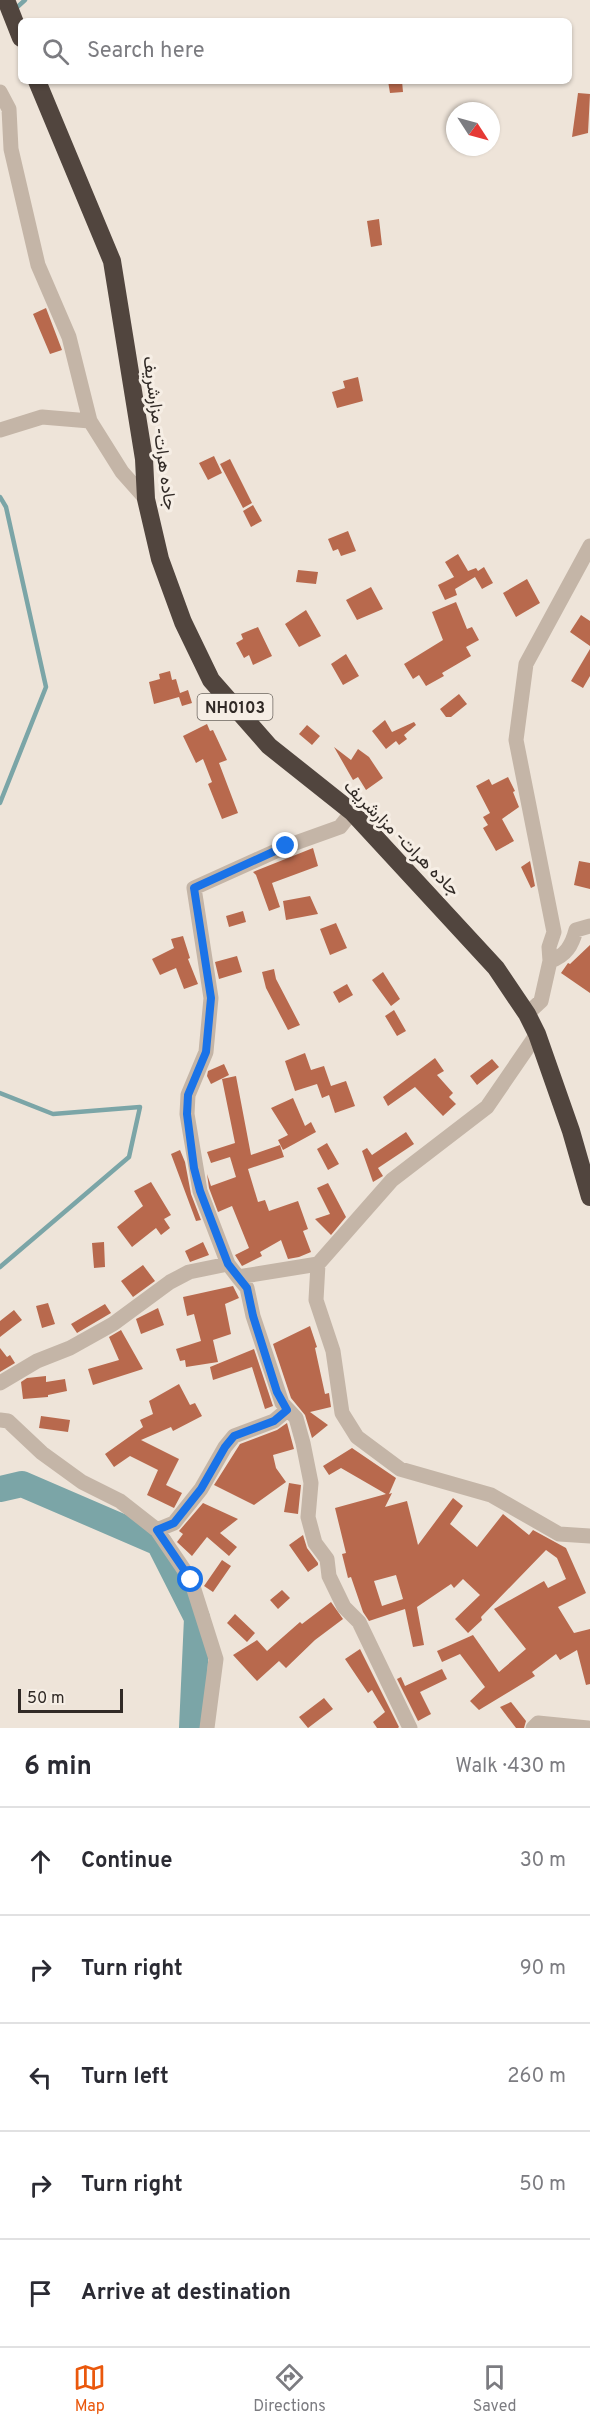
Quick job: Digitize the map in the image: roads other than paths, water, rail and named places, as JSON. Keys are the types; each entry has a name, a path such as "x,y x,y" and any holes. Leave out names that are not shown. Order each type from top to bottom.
{"highway":[{"path":"6,0 18,30"},
{"name":"جاده هرات- مزارشریف","path":"38,84 112,261 144,459 146,499 160,559 179,612 212,680 269,746 352,812 496,968 527,1014 537,1034 571,1131 590,1197"}],"street":[{"path":"0,92 9,109 11,149 38,265 69,338 90,421 122,472 146,499"},
{"path":"0,430 42,417 90,421"},
{"path":"527,1014 541,1001 550,961 549,947 554,932 516,740 526,664 590,546"},
{"path":"352,812 340,827 286,846 194,888 211,998 206,1052 188,1095 187,1114 200,1191 228,1264 247,1288 253,1316 277,1392 287,1410 296,1418 311,1483 308,1517 315,1543 327,1559 329,1576 344,1607 359,1622 410,1728"},
{"path":"550,961 562,957 573,941 576,930 590,926"},
{"path":"238,1277 318,1263 392,1180 487,1107 537,1034"},
{"path":"318,1263 316,1300 333,1351 342,1413 357,1437 400,1469 490,1495 559,1533 590,1536"},
{"path":"0,1383 37,1361 70,1348 113,1324 170,1282 189,1272 228,1264"},
{"path":"157,1530 174,1523 201,1489 225,1447 234,1436 274,1421 287,1410"},
{"path":"0,1420 8,1421 42,1453 82,1482 120,1501 157,1530 191,1580 216,1659 207,1728"},
{"path":"533,1728 538,1723 588,1728"}],"waterway":[{"path":"14,10 25,0"},
{"path":"0,497 6,507 46,687 0,803"},
{"path":"0,1093 53,1114 140,1107 129,1157 0,1267"},
{"path":"0,1489 22,1484 159,1543 197,1618 192,1728"}]}
